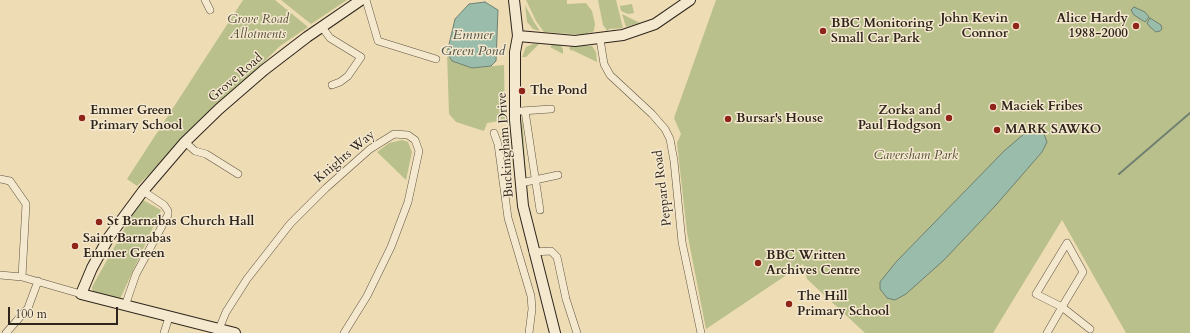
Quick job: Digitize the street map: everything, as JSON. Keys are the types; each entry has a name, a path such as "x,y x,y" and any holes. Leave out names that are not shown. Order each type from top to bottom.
{"street":[{"path":"205,0 210,10"},
{"name":"Grove Road","path":"81,294 108,237 143,191 185,142 219,109 264,70 361,0"},
{"path":"366,0 378,41 436,59"},
{"path":"514,0 518,36 575,41 600,39 626,34 655,24 690,0"},
{"path":"322,27 330,38 361,56 348,76 340,82 332,85"},
{"name":"Buckingham Drive","path":"518,36 515,52 520,111 521,183 523,206 533,252 546,294 555,333"},
{"name":"Peppard Road","path":"600,39 604,64 610,75 652,114 665,129 670,139 674,161 682,242 701,333"},
{"path":"540,210 520,111 551,109"},
{"name":"Buckingham Drive","path":"494,133 498,144 508,218 531,296 532,309 529,333"},
{"name":"Knights Way","path":"218,329 226,312 247,279 300,214 326,188 370,149 394,134 408,135 415,140 419,151 408,202 391,247 367,296 344,333"},
{"path":"185,142 195,151 206,154 238,174"},
{"path":"521,183 558,175"},
{"path":"0,179 10,181 26,204 22,278"},
{"path":"125,306 136,274 168,215 168,210 164,205 143,191"},
{"path":"1047,333 1062,307 1083,272 1066,243 1036,294 1062,307 1090,329"},
{"path":"533,252 551,251 557,257 566,299 577,333"},
{"path":"0,275 38,281 125,306 235,333"},
{"path":"6,333 28,308 38,281"},
{"path":"164,333 169,317"}],"green space":[{"name":"Grove Road Allotments","path":"243,0 275,0 308,27 280,46 137,186 127,179"},
{"path":"281,0 347,0 311,24"},
{"path":"526,0 567,0 567,4 586,3 592,11 595,24 594,30 592,33 590,32 585,35 544,32 536,21"},
{"path":"598,0 616,0 623,28 609,29 607,31 603,25"},
{"name":"Caversham Park","path":"716,0 1190,0 1190,333 1126,333 1062,220 993,333 865,333 807,279 803,264 706,329 687,232 677,143 681,134 674,118"},
{"path":"632,4 634,13 628,14 621,11 620,6"},
{"path":"525,5 540,31 533,29 527,22"},
{"path":"622,14 640,23 626,27"},
{"path":"533,44 539,44 526,57 522,57 526,47"},
{"path":"553,44 560,45 563,49 563,54 550,47"},
{"path":"573,45 592,46 596,52 597,62 572,50 571,51 569,48"},
{"path":"447,53 452,61 472,68 504,65 505,120 487,123 484,131 456,122 449,114"},
{"path":"522,114 526,176 523,174 520,140"},
{"path":"402,140 408,142 412,152 406,180 377,152 389,143"},
{"path":"141,199 161,210 120,299 93,293 92,287"}],"water":[{"name":"Emmer Green Pond","path":"485,2 498,10 496,61 491,66 472,68 452,61 447,53 455,19 469,4"},
{"path":"1134,7 1145,12 1149,17 1145,22 1134,15 1131,10"},
{"path":"1150,18 1161,25 1162,29 1160,31 1156,32 1150,27 1147,23"},
{"path":"1034,130 1044,134 1047,142 1042,152 996,205 944,260 906,294 895,300 887,298 880,289 880,282 896,262 1004,151 1024,134"}],"waterway":[{"path":"1119,174 1190,113"}],"place":[{"name":"John Kevin Connor","path":"1016,26"},
{"name":"Alice Hardy 1988-2000","path":"1136,26"},
{"name":"BBC Monitoring Small Car Park","path":"823,31"},
{"name":"The Pond","path":"522,91"},
{"name":"Maciek Fribes","path":"993,107"},
{"name":"Emmer Green Primary School","path":"82,118"},
{"name":"Zorka and Paul Hodgson","path":"949,118"},
{"name":"Bursar's House","path":"728,119"},
{"name":"MARK SAWKO","path":"997,130"},
{"name":"St Barnabas Church Hall","path":"99,222"},
{"name":"Saint Barnabas Emmer Green","path":"75,246"},
{"name":"BBC Written Archives Centre","path":"758,263"},
{"name":"The Hill Primary School","path":"789,304"}]}
